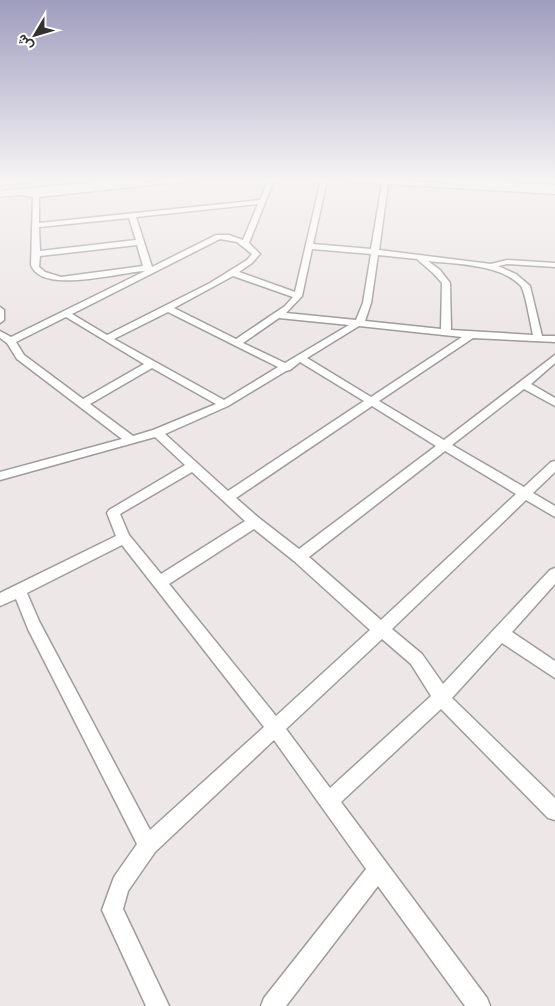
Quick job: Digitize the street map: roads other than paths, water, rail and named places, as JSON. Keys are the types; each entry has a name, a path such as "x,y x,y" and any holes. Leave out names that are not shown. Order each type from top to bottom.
{"street":[{"path":"36,227 34,266 53,278 61,279 148,270"},
{"path":"136,227 148,270"},
{"path":"246,242 252,227"},
{"path":"238,342 294,304 298,296 313,227"},
{"path":"0,476 157,432 224,404 287,368 360,322 367,303 379,227"},
{"path":"11,340 148,270 221,237 246,242 256,256 234,273 107,339"},
{"path":"36,254 140,242"},
{"path":"308,246 491,266 513,276 526,286 538,337"},
{"path":"418,257 437,272 446,283 446,332"},
{"path":"491,266 507,262 555,265"},
{"path":"234,273 298,296"},
{"path":"167,308 287,368"},
{"path":"0,310 0,320"},
{"path":"65,313 107,339 224,404"},
{"path":"278,315 471,335 555,339"},
{"path":"0,334 11,340 20,357 131,440"},
{"path":"228,497 471,335"},
{"path":"299,557 443,444 524,384 555,358"},
{"path":"301,359 555,512"},
{"path":"83,404 151,364"},
{"path":"524,384 555,403"},
{"path":"157,432 254,522 299,557 382,630 413,653 432,678 441,698 555,811"},
{"path":"158,1006 112,910 114,898 120,885 148,845 382,630 555,465"},
{"path":"193,466 113,513 124,538 274,728 479,1006"},
{"path":"160,582 254,522"},
{"path":"0,600 124,538"},
{"path":"328,802 441,698 502,634 555,574"},
{"path":"19,590 33,624 148,845"},
{"path":"502,634 555,670"},
{"path":"272,1006 378,870"}]}
